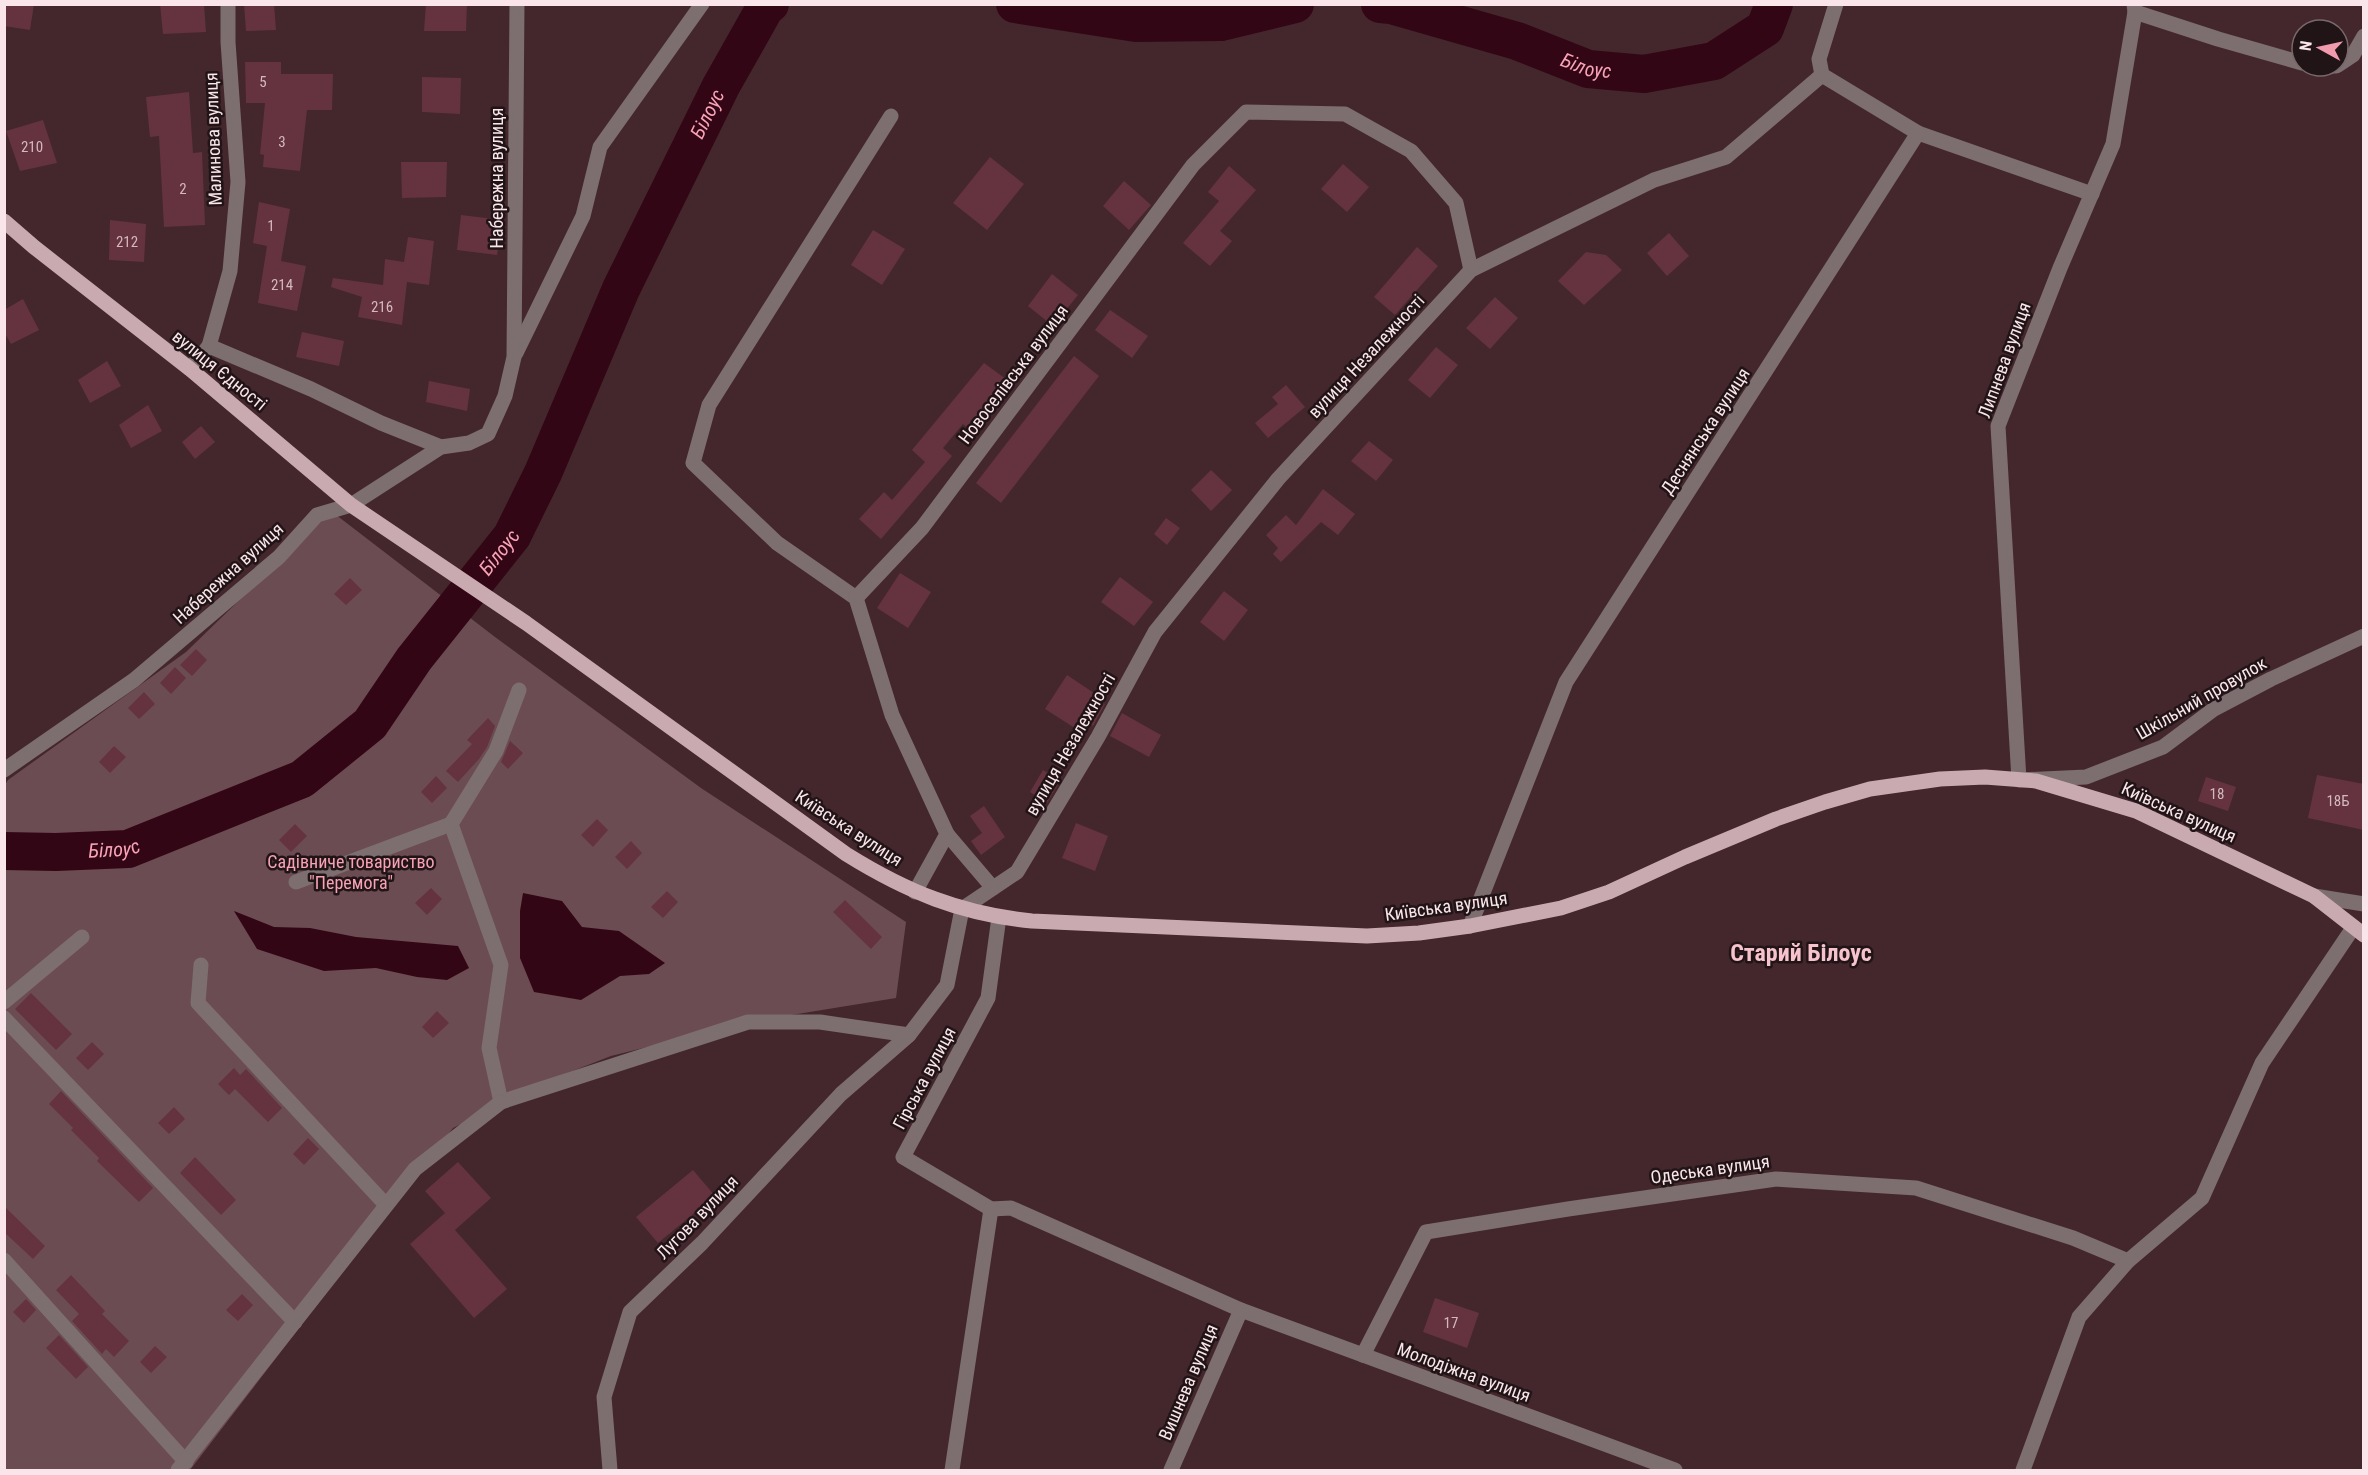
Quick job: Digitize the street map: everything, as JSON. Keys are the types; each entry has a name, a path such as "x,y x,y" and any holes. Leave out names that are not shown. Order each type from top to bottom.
{"main road":[{"name":"вулиця Єдності","path":"4,220 34,247 190,369 351,505 411,548"},
{"name":"Київська вулиця","path":"411,548 526,623 846,854 883,877 915,892 962,909 999,917 1032,921 1367,936 1419,933 1470,926 1561,908 1609,892 1685,856 1776,819 1870,789 1940,779 1985,777 2036,781 2136,811 2314,896 2358,932"}],"street":[{"name":"Малинова вулиця","path":"190,369 209,346 230,271 238,182 228,42 228,4"},
{"name":"Набережна вулиця","path":"4,770 134,680 279,557 317,515 351,505 441,447 469,443 488,434 505,396 514,357 517,4"},
{"path":"514,357 583,216 600,147 702,4"},
{"path":"1836,4 1819,59 1822,75 1918,134 2092,194"},
{"path":"2134,8 2218,39 2290,60"},
{"name":"Липнева вулиця","path":"2019,780 1998,426 2060,268 2113,144 2134,8"},
{"path":"2350,57 2364,36"},
{"name":"вулиця Незалежності","path":"962,909 1017,872 1098,737 1155,632 1278,479 1471,270 1654,180 1726,157 1822,75"},
{"name":"Новоселівська вулиця","path":"856,598 922,528 1193,165 1246,112 1345,114 1411,151 1456,203 1471,270"},
{"path":"891,116 709,405 693,463 777,543 856,598 892,715 947,834 993,888"},
{"name":"Деснянська вулиця","path":"1470,926 1566,682 1918,134"},
{"path":"209,346 311,389 381,423 441,447"},
{"name":"Шкільний провулок","path":"2019,780 2086,777 2163,747 2214,709 2364,636"},
{"path":"296,882 451,824 496,751 519,690"},
{"path":"451,824 501,964 489,1048 501,1102"},
{"path":"915,892 947,834"},
{"path":"2314,896 2364,904"},
{"name":"Лугова вулиця","path":"610,1470 604,1397 630,1312 702,1243 841,1094 909,1035 947,985 962,909"},
{"name":"Гірська вулиця","path":"991,1209 903,1157 988,998 999,917"},
{"path":"2023,1470 2079,1317 2128,1261 2202,1198 2262,1063 2358,932"},
{"path":"4,1002 82,937"},
{"path":"201,965 198,1003 386,1205"},
{"path":"4,1018 295,1322"},
{"path":"4,1260 182,1466 415,1169 501,1102 748,1022 820,1022 909,1035"},
{"name":"Одеська вулиця","path":"1363,1355 1426,1232 1776,1179 1916,1188 2073,1238 2128,1261"},
{"name":"Молодіжна вулиця","path":"991,1209 1011,1208 1240,1310 1675,1470"},
{"path":"952,1470 991,1209"},
{"name":"Вишнева вулиця","path":"1171,1470 1240,1310"}],"green space":[{"name":"Садівниче товариство \"Перемога\"","path":"331,511 495,637 701,788 906,922 896,998 748,1022 611,1056 552,1079 453,1128 190,1470 5,1470 4,786 8,780 186,652"}],"shaded area":[{"path":"523,893 562,901 582,927 619,931 665,963 649,974 620,976 581,1000 534,992 520,958 520,911"},
{"path":"234,911 274,927 310,928 356,937 458,946 469,968 447,980 417,977 376,968 324,971 257,949"}],"building":[{"path":"4,4 34,4 30,30 4,26"},
{"path":"160,4 204,4 206,32 163,34"},
{"path":"244,4 274,4 276,30 246,31"},
{"path":"426,4 467,4 466,31 424,31"},
{"path":"245,62 281,62 281,74 333,74 332,110 307,110 300,171 263,167 264,155 260,154 265,103 246,103"},
{"path":"422,77 461,78 460,114 422,112"},
{"path":"189,92 193,153 202,152 205,225 164,227 159,136 150,137 146,97"},
{"path":"43,120 57,163 20,171 6,131"},
{"path":"990,157 1024,184 987,230 953,203"},
{"path":"401,162 447,162 446,197 402,198"},
{"path":"1343,164 1369,187 1347,212 1321,189"},
{"path":"1229,166 1256,190 1220,231 1232,241 1210,266 1183,243 1219,201 1208,192"},
{"path":"1124,181 1151,205 1129,230 1103,206"},
{"path":"259,202 290,209 281,261 306,266 297,311 258,303 267,246 253,243"},
{"path":"461,215 503,220 497,255 457,250"},
{"path":"110,220 146,224 144,262 109,260"},
{"path":"873,230 905,249 882,285 851,265"},
{"path":"1669,233 1689,256 1667,276 1647,253"},
{"path":"408,237 434,241 429,285 407,282 402,325 358,317 362,297 331,287 333,278 383,285 385,259 404,262"},
{"path":"1417,247 1438,266 1395,315 1374,297"},
{"path":"1586,252 1606,255 1622,270 1584,305 1558,281"},
{"path":"1052,274 1078,295 1053,326 1028,306"},
{"path":"1495,297 1518,318 1490,349 1466,328"},
{"path":"23,299 39,330 11,344 4,332 4,310"},
{"path":"1110,310 1148,336 1132,358 1095,330"},
{"path":"302,332 344,341 339,366 296,357"},
{"path":"1436,347 1458,365 1430,398 1408,380"},
{"path":"1074,356 1099,376 1001,503 976,483"},
{"path":"107,361 121,386 90,403 78,380"},
{"path":"984,363 1010,382 970,430 963,424 943,448 952,456 881,539 859,519 884,492 892,500 925,462 912,450"},
{"path":"429,381 470,389 467,411 426,402"},
{"path":"1286,385 1305,407 1268,438 1255,423 1278,404 1272,397"},
{"path":"148,405 162,431 131,448 119,425"},
{"path":"201,426 215,442 195,459 182,442"},
{"path":"1369,441 1393,460 1376,481 1351,461"},
{"path":"1211,470 1232,490 1211,511 1191,490"},
{"path":"1323,489 1355,514 1338,535 1321,522 1281,562 1273,554 1278,548 1266,535 1286,515 1296,525"},
{"path":"1166,518 1180,528 1167,545 1154,534"},
{"path":"900,573 931,592 908,628 877,608"},
{"path":"1120,577 1153,602 1134,626 1101,602"},
{"path":"350,578 362,590 346,605 334,594"},
{"path":"1224,591 1248,610 1224,641 1200,622"},
{"path":"196,649 207,660 192,676 180,665"},
{"path":"175,667 186,678 171,694 160,683"},
{"path":"1067,675 1103,699 1101,702 1105,704 1093,726 1087,723 1081,732 1045,709"},
{"path":"144,692 155,704 139,719 128,708"},
{"path":"1122,713 1161,735 1149,757 1110,736"},
{"path":"488,718 495,726 487,747 458,782 446,771 472,744 467,740"},
{"path":"510,741 523,753 508,769 501,762"},
{"path":"114,746 126,757 110,773 99,762"},
{"path":"1043,770 1060,781 1047,803 1030,792"},
{"path":"2317,775 2364,784 2364,830 2308,818"},
{"path":"436,776 447,788 432,803 421,792"},
{"path":"2206,777 2236,787 2228,811 2198,801"},
{"path":"984,806 1005,837 981,855 971,841 982,833 970,816"},
{"path":"597,819 608,830 593,847 581,835"},
{"path":"1076,823 1108,836 1095,871 1062,858"},
{"path":"295,824 307,836 291,852 279,840"},
{"path":"631,841 642,853 627,869 615,857"},
{"path":"431,888 442,899 427,915 415,903"},
{"path":"667,891 678,902 663,918 651,907"},
{"path":"845,900 882,937 871,949 833,912"},
{"path":"31,993 72,1034 56,1050 15,1009"},
{"path":"437,1011 449,1023 433,1038 422,1027"},
{"path":"92,1042 104,1054 88,1070 76,1058"},
{"path":"234,1068 240,1075 246,1069 282,1108 268,1122 235,1089 229,1095 218,1084"},
{"path":"61,1091 153,1188 139,1202 97,1161 99,1158 49,1104"},
{"path":"174,1107 185,1119 169,1134 158,1123"},
{"path":"308,1138 319,1149 304,1165 293,1154"},
{"path":"195,1157 236,1200 221,1215 180,1173"},
{"path":"458,1162 491,1198 455,1230 507,1289 474,1318 410,1244 445,1213 425,1191"},
{"path":"693,1170 715,1196 658,1243 636,1217"},
{"path":"4,1206 45,1246 33,1259 4,1232"},
{"path":"71,1275 105,1311 102,1314 129,1341 114,1357 106,1349 102,1354 72,1321 79,1314 56,1290"},
{"path":"242,1294 253,1305 238,1321 226,1310"},
{"path":"1435,1298 1479,1313 1467,1348 1423,1332"},
{"path":"26,1299 36,1310 24,1323 13,1312"},
{"path":"59,1335 88,1367 76,1379 46,1348"},
{"path":"155,1346 167,1357 151,1373 140,1362"}],"waterway":[{"name":"Білоус","path":"4,851 56,852 128,849 302,779 370,724 414,659 512,536 543,473 621,289 721,86 765,8 770,4"},
{"name":"Білоус","path":"1015,4 1136,23 1221,22 1295,4"},
{"name":"Білоус","path":"1380,4 1391,5 1517,41 1588,69 1644,74 1714,61 1765,28 1774,4"}],"district":[{"name":"Старий Білоус","path":"1801,953"}]}
